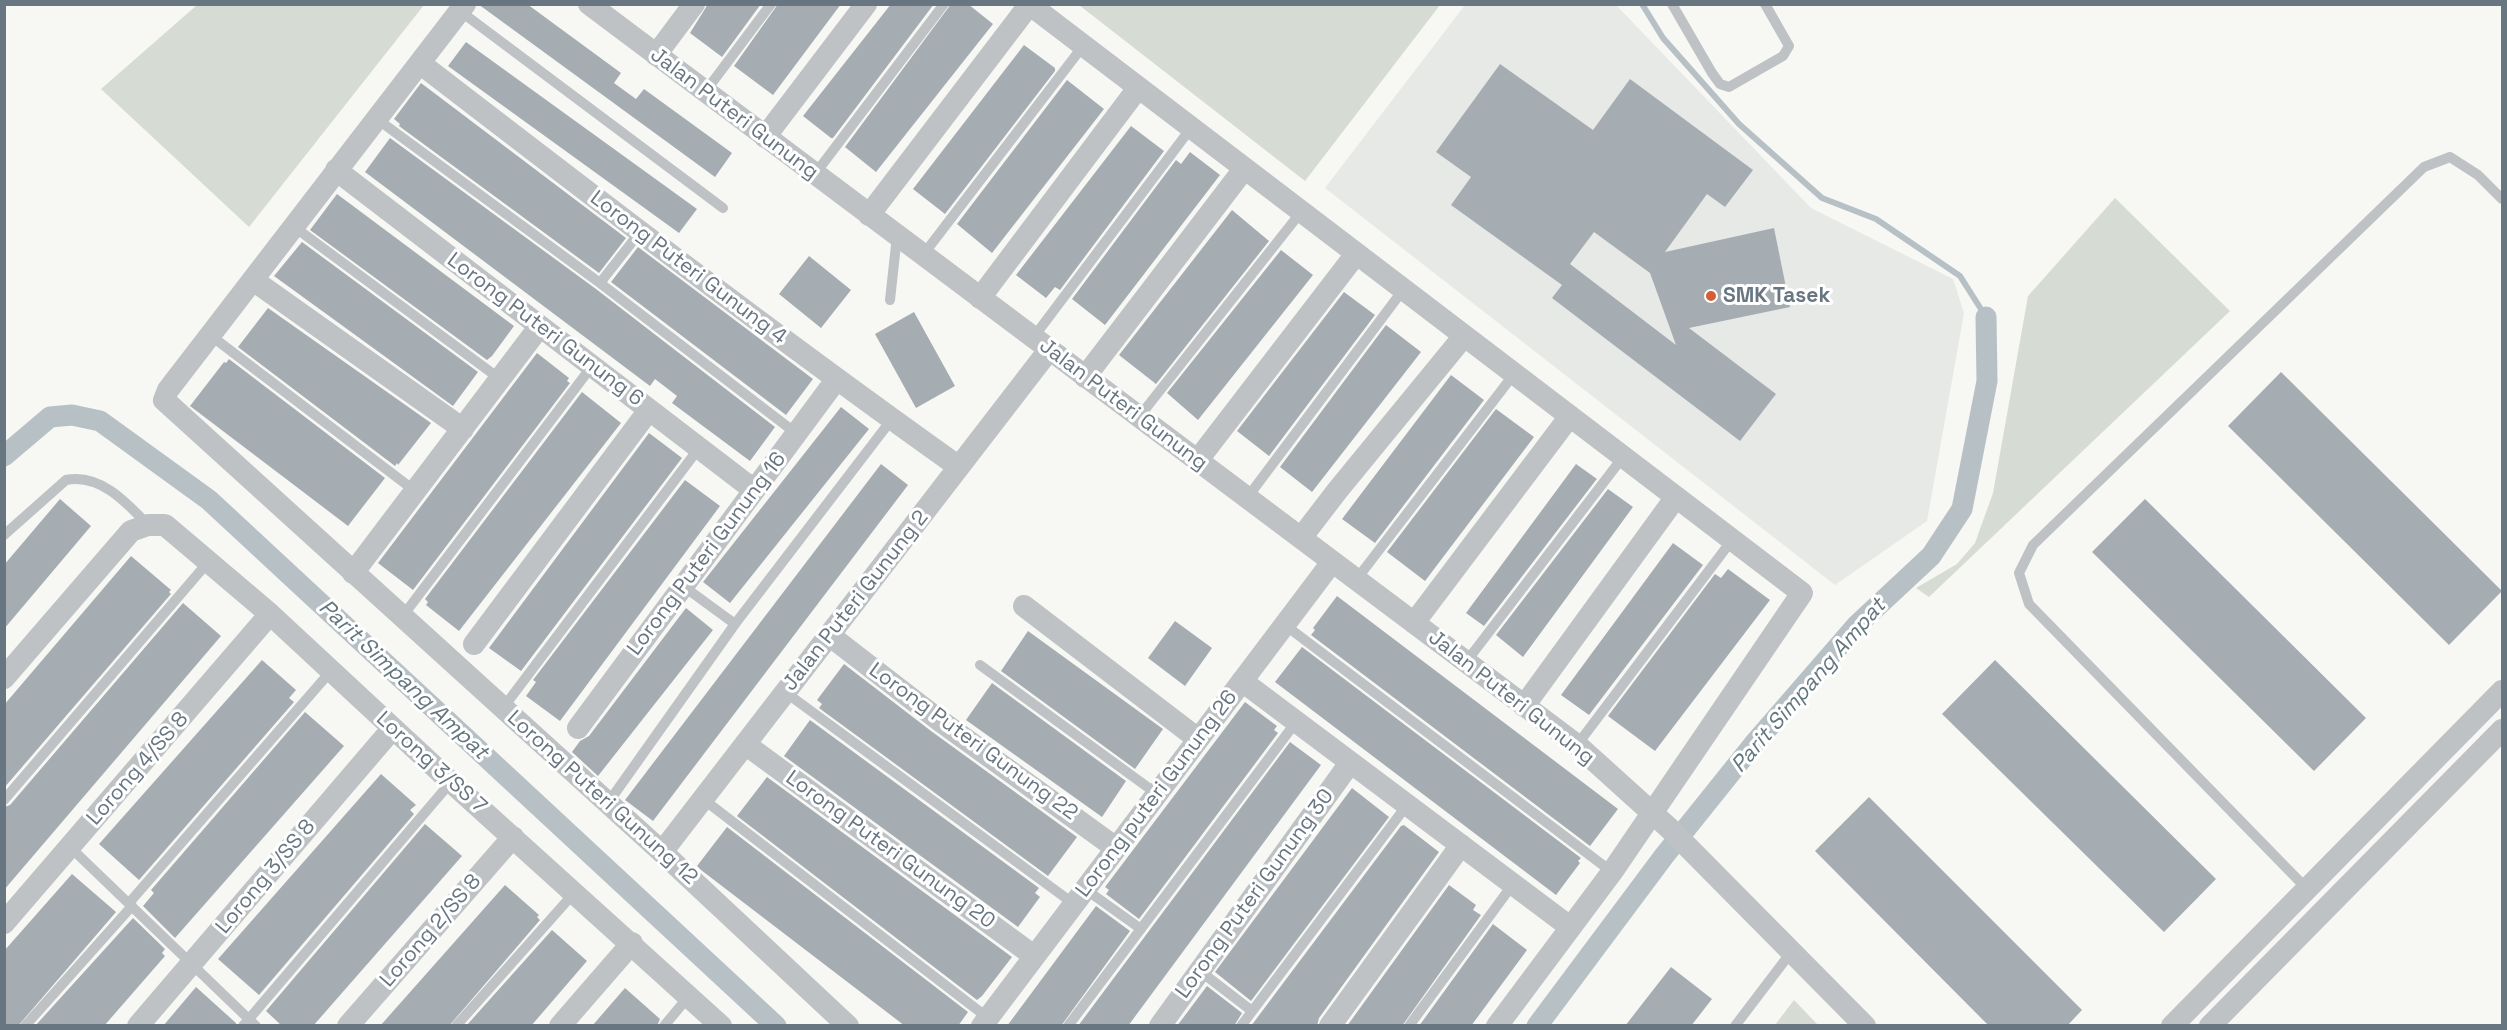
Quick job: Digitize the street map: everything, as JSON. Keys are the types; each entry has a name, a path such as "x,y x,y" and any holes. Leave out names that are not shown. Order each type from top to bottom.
{"street":[{"path":"656,55 694,4"},
{"path":"765,137 866,4"},
{"path":"869,215 1029,5 1802,593 1612,872 1497,1026"},
{"name":"Jalan Puteri Gunung","path":"596,7 705,92 1577,746 1678,836 1865,1026"},
{"path":"210,336 462,8"},
{"name":"Lorong Puteri Gunung 4","path":"421,63 836,380 959,467"},
{"path":"980,298 1138,88"},
{"path":"1085,376 1244,169"},
{"name":"Lorong Puteri Gunung 6","path":"336,170 754,490"},
{"path":"1197,461 1356,254"},
{"path":"253,280 463,429"},
{"path":"353,573 540,326"},
{"name":"Lorong Puteri Gunung 12","path":"210,336 168,390 165,400 402,618 662,852 848,1026"},
{"path":"1301,538 1336,491 1464,336"},
{"name":"Jalan Puteri Gunung 2","path":"662,852 959,467 1041,344"},
{"name":"Lorong Puteri Gunung 16","path":"578,728 836,380"},
{"path":"474,644 649,410"},
{"path":"1414,623 1570,417"},
{"path":"1524,706 1676,497"},
{"name":"Lorong 3/SS 7","path":"140,528 165,525 209,561 721,1026"},
{"path":"4,678 140,528"},
{"name":"Lorong puteri Gunung 26","path":"985,1022 1332,562"},
{"path":"1024,606 1198,739"},
{"name":"Lorong 4/SS 8","path":"4,923 270,614"},
{"name":"Lorong Puteri Gunung 22","path":"830,635 939,720 1116,848"},
{"path":"1242,681 1570,927"},
{"path":"2172,1026 2502,691"},
{"name":"Lorong 3/SS 8","path":"138,1026 393,728"},
{"path":"2210,1026 2502,730"},
{"path":"2457,737 2476,756"},
{"name":"Lorong Puteri Gunung 20","path":"745,744 1034,956"},
{"name":"Lorong Puteri Gunung 30","path":"1160,1026 1350,763"},
{"name":"Lorong 2/SS 8","path":"348,1026 513,837"},
{"path":"1330,1026 1461,845"},
{"path":"560,1026 632,943"}],"lane":[{"path":"705,92 771,4"},
{"path":"815,174 944,4"},
{"path":"1672,4 1712,73 1720,84 1730,87 1783,56 1789,46 1765,4"},
{"path":"462,8 723,208"},
{"path":"923,255 1083,46"},
{"path":"377,119 600,283 797,434"},
{"path":"1041,344 1191,128"},
{"path":"2307,889 2029,604 2019,573 2033,545 2424,167 2450,157 2478,175 2502,199"},
{"path":"1139,417 1301,212"},
{"path":"293,226 500,379"},
{"path":"600,283 640,232"},
{"path":"890,300 897,236"},
{"path":"1247,498 1403,290"},
{"path":"210,336 415,491"},
{"path":"402,618 592,366"},
{"path":"1356,580 1514,374"},
{"path":"608,803 735,624 892,419"},
{"path":"503,708 699,448"},
{"path":"1466,662 1623,457"},
{"path":"4,535 66,480 76,478 108,488 127,503 140,528"},
{"path":"1577,746 1732,540"},
{"path":"4,800 209,561"},
{"path":"683,586 735,624"},
{"path":"1285,625 1612,872"},
{"path":"980,665 1157,794"},
{"path":"25,1026 331,670"},
{"path":"785,692 1080,896 1141,929"},
{"path":"1068,1026 1296,722"},
{"path":"70,847 193,964 250,1023 451,782"},
{"path":"703,799 985,1022"},
{"path":"1241,1026 1407,805"},
{"path":"1409,1026 1513,884"},
{"path":"456,1026 574,893"},
{"path":"1735,1026 1792,951"},
{"path":"1200,971 1252,1011"},
{"path":"664,1026 689,996"}],"shaded area":[{"path":"197,5 424,5 249,227 101,89"},
{"path":"1079,5 1440,5 1305,181"},
{"name":"SMK Tasek","path":"1465,5 1616,5 1811,208 1953,279 1964,313 1927,521 1835,585 1325,188"},
{"path":"2115,198 2230,311 1929,597 1916,588 1957,564 1975,543 1993,493 2028,296"},
{"path":"1794,1000 1818,1025 1775,1025"}],"building":[{"path":"478,4 527,4 621,73 614,83 636,99 644,89 732,153 715,177"},
{"path":"708,4 761,4 722,57 690,33"},
{"path":"778,4 841,4 773,95 734,66"},
{"path":"891,4 934,4 831,138 803,116"},
{"path":"951,4 968,4 993,24 876,172 845,147"},
{"path":"466,42 697,209 679,233 448,66"},
{"path":"1024,45 1055,68 1055,71 945,214 913,189"},
{"path":"1500,64 1593,130 1630,79 1753,170 1725,207 1707,194 1665,252 1774,228 1790,307 1689,328 1776,394 1740,441 1552,298 1562,285 1451,205 1471,177 1436,152","holes":["1594,232 1650,273 1676,345 1570,264"]},
{"path":"1067,80 1104,109 992,253 957,224"},
{"path":"421,83 626,238 599,273 399,126 400,124 394,119"},
{"path":"1131,126 1164,151 1060,290 1055,287 1046,298 1016,275"},
{"path":"390,138 596,289 775,427 750,461 672,403 677,396 655,379 650,386 365,172"},
{"path":"1190,152 1220,175 1105,325 1072,299 1176,160 1181,164"},
{"path":"337,194 514,326 492,356 487,360 310,230"},
{"path":"1232,210 1269,241 1156,384 1119,355"},
{"path":"302,242 478,372 453,406 274,276"},
{"path":"638,247 813,379 786,415 611,282"},
{"path":"1281,250 1313,275 1198,420 1167,393"},
{"path":"809,256 851,290 821,328 779,294"},
{"path":"1344,292 1375,315 1269,456 1237,431"},
{"path":"268,308 431,423 398,465 397,463 395,466 238,347"},
{"path":"914,312 955,386 916,408 875,334"},
{"path":"1386,325 1421,352 1312,492 1280,467"},
{"path":"537,353 569,378 567,381 570,383 413,590 378,563"},
{"path":"229,359 385,478 348,526 190,406 224,362 226,363"},
{"path":"2281,372 2502,591 2449,645 2228,426"},
{"path":"1451,375 1484,400 1375,543 1342,519"},
{"path":"582,392 621,423 459,631 426,605 428,602 425,599"},
{"path":"841,407 869,429 730,603 703,582"},
{"path":"1496,409 1534,437 1425,581 1387,552"},
{"path":"649,433 682,458 521,671 489,648"},
{"path":"881,464 908,485 653,821 625,800"},
{"path":"1576,464 1597,479 1484,626 1466,613"},
{"path":"685,480 720,506 560,721 526,696 536,682 533,680"},
{"path":"1608,489 1633,507 1523,657 1496,635"},
{"path":"60,499 91,526 4,629 4,565"},
{"path":"2145,499 2366,718 2314,771 2092,552"},
{"path":"1673,543 1703,565 1589,715 1561,695"},
{"path":"131,556 171,590 169,592 171,594 4,788 4,705"},
{"path":"1728,569 1770,600 1655,751 1608,716 1715,574 1721,578"},
{"path":"1337,596 1618,809 1590,846 1311,635 1315,630 1313,628"},
{"path":"183,603 221,636 4,890 4,807 10,805"},
{"path":"686,608 713,630 598,776 572,752 580,741 589,736"},
{"path":"1175,621 1212,648 1185,686 1148,658"},
{"path":"1028,631 1163,729 1135,769 1001,671"},
{"path":"1302,647 1581,858 1578,861 1580,863 1556,895 1275,682"},
{"path":"262,660 296,690 289,698 294,702 139,880 99,844"},
{"path":"1995,660 2216,879 2164,932 1942,714"},
{"path":"844,664 931,731 1077,837 1048,876 819,708 822,704 817,700"},
{"path":"992,683 1126,781 1102,817 966,720"},
{"path":"1245,702 1277,726 1274,730 1278,733 1139,919 1106,894 1109,890 1105,887"},
{"path":"305,712 344,746 175,938 143,906 154,893 151,890"},
{"path":"810,720 1039,888 1035,893 1040,897 1018,927 784,756"},
{"path":"1290,742 1321,765 1128,1026 1078,1026"},
{"path":"381,774 416,805 410,810 414,814 259,995 218,959"},
{"path":"767,777 1012,957 982,996 977,1000 737,816"},
{"path":"1352,788 1389,817 1251,1001 1215,972"},
{"path":"1869,797 2082,1010 2067,1026 1989,1026 1815,851"},
{"path":"425,824 462,856 313,1026 282,1026 266,1011"},
{"path":"1404,825 1439,852 1319,1018 1317,1026 1251,1026 1401,826"},
{"path":"727,827 968,1012 958,1026 905,1026 701,870 697,866"},
{"path":"72,874 116,912 18,1026 4,1026 4,951"},
{"path":"505,885 539,915 537,917 540,920 449,1026 380,1026"},
{"path":"1449,885 1476,905 1473,910 1481,915 1402,1026 1347,1026"},
{"path":"1096,906 1130,931 1061,1026 1007,1026"},
{"path":"133,918 165,949 162,953 165,956 104,1026 35,1026"},
{"path":"1493,924 1527,950 1471,1026 1419,1026"},
{"path":"552,930 587,961 531,1026 466,1026"},
{"path":"1671,967 1712,999 1691,1026 1625,1026"},
{"path":"1207,986 1242,1013 1234,1026 1177,1026"},
{"path":"196,987 236,1023 236,1026 163,1026"},
{"path":"625,988 660,1019 657,1026 592,1026"}],"waterway":[{"name":"Parit Simpang Ampat","path":"1642,4 1663,38 1739,124 1822,198 1876,219 1960,276 1986,317"},
{"name":"Parit Simpang Ampat","path":"1537,1026 1664,856 1753,745 1857,625 1931,556 1962,509 1987,381 1986,317"},
{"name":"Parit Simpang Ampat","path":"4,456 50,417 72,415 100,421 209,500 776,1026"}],"place":[{"name":"SMK Tasek","path":"1711,296"}]}
